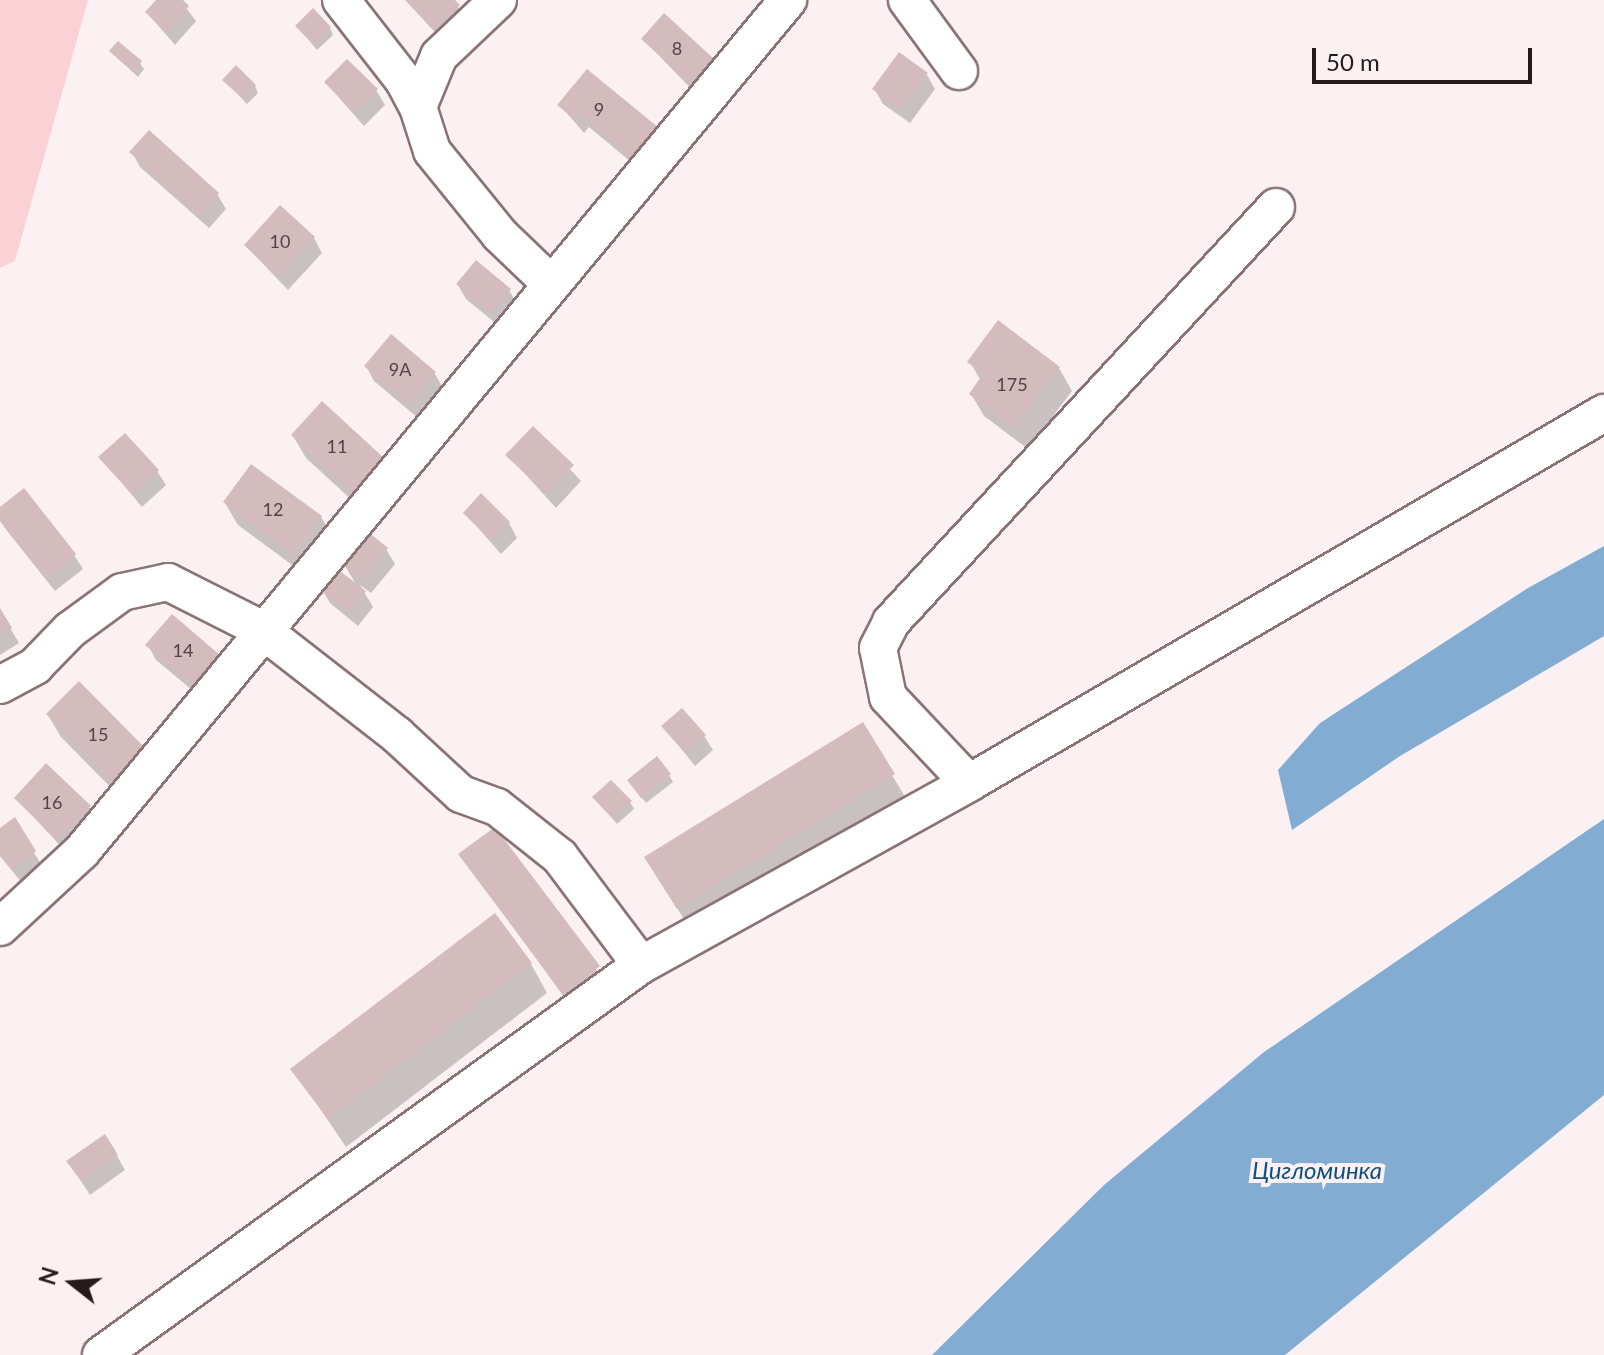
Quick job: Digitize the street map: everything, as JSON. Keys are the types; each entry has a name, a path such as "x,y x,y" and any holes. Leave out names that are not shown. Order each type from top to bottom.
{"street":[{"path":"341,0 404,81 418,107 432,151 500,235 549,282"},
{"path":"418,107 439,56 498,0"},
{"path":"907,0 959,71"},
{"path":"0,927 82,851 775,4"},
{"path":"969,783 888,697 878,648 891,622 1276,207"},
{"path":"101,1355 641,965 969,783 1604,413"},
{"path":"0,685 35,666 70,630 122,592 168,582 261,629 397,735 461,794 497,807 560,857 641,965"}],"shaded area":[{"path":"0,0 88,0 15,261 0,268"}],"water":[{"path":"1604,546 1604,636 1400,756 1292,830 1278,770 1320,723 1528,588"},
{"name":"Цигломинка","path":"1604,819 1604,1095 1285,1355 932,1355 1104,1185 1264,1052"}],"building":[{"path":"156,0 183,0 189,6 166,32 145,12"},
{"path":"406,0 455,0 460,5 435,29"},
{"path":"313,8 331,27 313,44 295,26"},
{"path":"664,13 713,58 690,83 641,39"},
{"path":"118,41 142,61 133,72 109,51"},
{"path":"899,52 928,73 901,110 872,89"},
{"path":"347,59 378,89 355,113 324,82"},
{"path":"236,65 256,85 243,99 222,80"},
{"path":"587,69 659,128 634,159 580,114 575,120 557,105"},
{"path":"149,130 219,193 199,215 129,152"},
{"path":"280,205 315,237 279,277 244,245"},
{"path":"476,260 511,289 490,313 456,284"},
{"path":"998,320 1060,367 1014,428 969,394 983,374 967,362"},
{"path":"391,334 436,372 409,405 364,366"},
{"path":"322,401 384,458 352,492 291,435"},
{"path":"533,426 574,465 547,494 505,455"},
{"path":"125,433 159,470 132,494 98,457"},
{"path":"251,464 322,516 294,555 223,502"},
{"path":"24,488 76,554 45,578 0,521 0,507"},
{"path":"481,493 510,522 492,541 463,513"},
{"path":"367,531 388,548 362,580 341,563"},
{"path":"336,568 366,591 349,612 319,589"},
{"path":"0,608 12,628 0,635"},
{"path":"172,614 221,656 195,687 145,645"},
{"path":"79,681 150,753 117,786 46,714"},
{"path":"682,708 706,735 685,753 661,726"},
{"path":"863,722 895,774 677,909 644,857"},
{"path":"657,756 671,774 641,798 627,780"},
{"path":"46,763 91,806 57,840 14,798"},
{"path":"611,780 632,801 613,819 592,797"},
{"path":"15,817 36,851 12,870 0,855 0,828"},
{"path":"495,827 600,966 563,994 458,854"},
{"path":"495,913 532,963 328,1119 290,1069"},
{"path":"105,1134 118,1155 81,1181 66,1161"}]}
